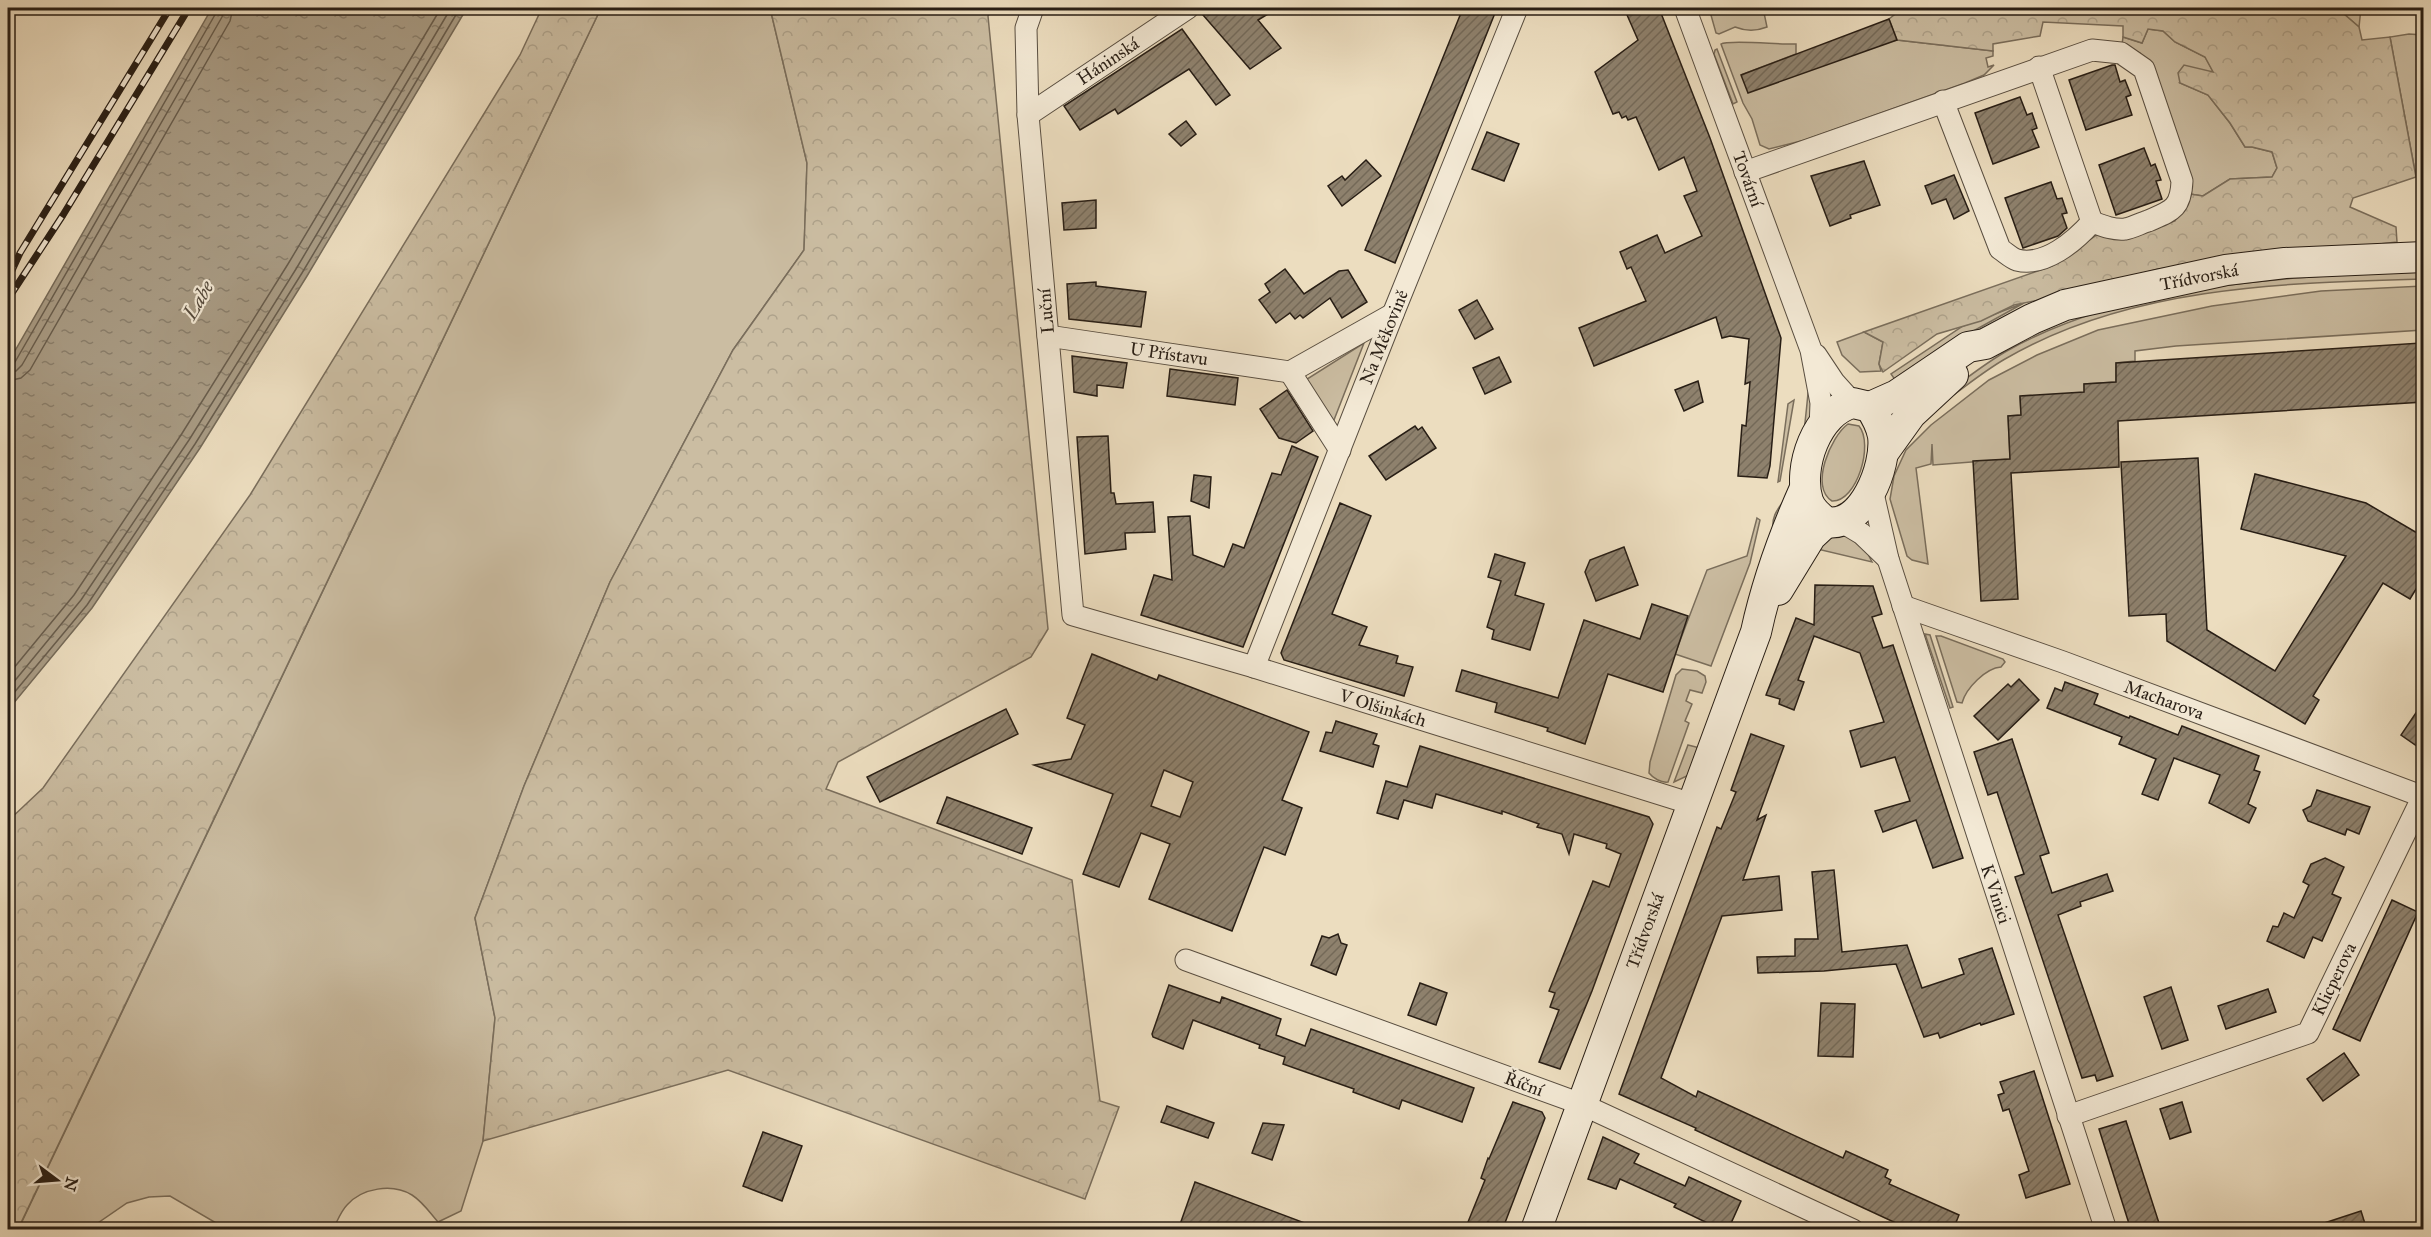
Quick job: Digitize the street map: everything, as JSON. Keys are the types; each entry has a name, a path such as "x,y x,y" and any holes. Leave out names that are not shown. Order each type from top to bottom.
{"main road":[{"name":"Třídvorská","path":"1862,405 1897,395 1968,348 1985,344 2032,319 2065,305 2182,278 2285,263 2424,257"},
{"name":"Třídvorská","path":"1883,453 1911,414 1985,344"},
{"path":"1844,405 1862,405 1883,434 1883,453 1872,489 1858,510 1834,522 1812,509 1805,488 1807,462 1821,429 1834,413 1844,405"},
{"name":"Třídvorská","path":"1756,632 1764,596 1782,540 1805,488"},
{"name":"Třídvorská","path":"1536,1230 1756,632 1811,536 1834,522"}],"street":[{"name":"Luční","path":"1033,8 1026,27 1028,115 1073,615"},
{"name":"Háninská","path":"1028,115 1188,8"},
{"name":"Na Měkovině","path":"1254,668 1393,314 1518,8"},
{"name":"Tovární","path":"1685,8 1811,350 1821,403 1821,429"},
{"path":"1745,172 2092,50 2121,53 2144,69 2182,181 2178,202 2171,211 2127,229 2109,228 2092,222"},
{"path":"2039,67 2092,222"},
{"path":"1943,101 2000,249 2017,260 2045,259 2078,238 2092,222"},
{"path":"1340,450 1290,372 1393,314"},
{"name":"U Přístavu","path":"1048,336 1290,372"},
{"name":"Tovární","path":"1811,350 1834,382 1862,405"},
{"name":"K Vinici","path":"1872,489 1888,559 2106,1230"},
{"name":"K Vinici","path":"1834,522 1862,534 1888,559"},
{"name":"Macharova","path":"1903,606 2423,796"},
{"name":"V Olšinkách","path":"1073,615 1254,668 1692,804"},
{"name":"Klicperova","path":"2068,1116 2308,1033 2423,796"},
{"name":"Říční","path":"1186,960 1581,1104 1853,1230"}],"green space":[{"path":"542,8 601,8 18,1229 8,1229 8,821 43,788 250,495 520,55"},
{"path":"601,8 770,8 807,163 804,250 733,350 610,582 524,786 475,918 495,1018 483,1141 461,1211 438,1222 412,1195 387,1188 369,1191 353,1199 343,1210 333,1229 228,1230 170,1196 149,1197 127,1203 89,1229 18,1230"},
{"path":"770,8 993,8 988,16 1048,629 1031,657 838,762 826,789 1072,880 1100,1101 1119,1107 1085,1199 728,1070 483,1141 495,1018 475,918 524,786 610,582 733,350 804,250 807,163"},
{"path":"1709,8 1763,8 1767,27 1751,30 1735,27 1719,34 1716,33"},
{"path":"1903,8 2337,8 2359,27 2362,40 2390,37 2416,177 2353,198 2350,207 2396,227 2397,242 2158,269 2055,297 2014,305 1981,321 1937,334 1883,372 1879,364 1883,342 1864,332 2052,266 2101,232 2133,236 2175,221 2190,194 2203,196 2230,179 2272,177 2277,168 2272,152 2245,147 2208,95 2180,83 2178,73 2184,65 2213,72 2205,57 2175,42 2163,31 2148,29 2142,43 2123,37 2123,26 2043,22 2040,36 1993,44 1993,51 1897,40 1889,19"},
{"path":"2337,8 2361,8 2359,27"},
{"path":"2148,29 2163,31 2175,42 2205,57 2214,73 2180,83 2208,95 2245,147 2272,152 2277,168 2272,177 2230,179 2203,196 2190,194 2140,53 2122,45 2123,37 2142,43"},
{"path":"2409,34 2423,35 2423,174 2416,177 2390,37"},
{"path":"1897,40 1993,51 1993,56 1986,58 1988,67 1994,65 1984,75 1965,83 1805,140 1769,149 1760,145 1752,119 1743,103 1721,44 1734,42 1796,44 1796,54 1741,75"},
{"path":"1717,49 1737,102 1733,104 1714,54"},
{"path":"2386,272 2423,272 2423,279 2262,287 2208,293 2155,303 2103,316 2053,335 2005,359 1945,401 1938,400 2005,352 2049,330 2094,313 2142,300 2239,284"},
{"path":"2423,286 2423,330 2176,346 2135,351 2135,361 2116,363 2116,382 2084,384 2085,397 2020,397 2021,415 2008,416 2010,459 1933,465 1932,444 1931,464 1916,468 1928,564 1912,560 1907,556 1890,499 1894,476 1906,450 1931,425 1989,380 2037,355 2098,330 2212,306 2321,291"},
{"path":"2024,303 1959,339 1898,384 1891,374 1963,326"},
{"path":"1864,332 1883,342 1879,364 1881,371 1860,372 1842,355 1837,342"},
{"path":"1364,343 1332,425 1304,381"},
{"path":"1808,393 1811,394 1812,409 1807,444 1777,531 1773,529 1774,518 1787,496 1797,468"},
{"path":"1794,400 1780,481 1778,482 1788,404"},
{"path":"1848,424 1859,426 1863,434 1864,458 1849,492 1841,499 1832,501 1825,494 1822,474 1829,450 1841,430"},
{"path":"1757,518 1760,520 1750,563 1711,666 1675,654 1707,570 1747,556"},
{"path":"1841,532 1866,550 1872,562 1813,548"},
{"path":"1925,634 1930,635 1953,707 1950,708"},
{"path":"1936,636 2003,659 2005,662 2001,667 1989,671 1977,680 1962,703 1957,702"},
{"path":"1682,669 1697,671 1705,676 1706,682 1702,693 1690,690 1686,701 1692,704 1685,721 1689,723 1668,782 1663,782 1649,773 1650,762 1676,675"},
{"path":"1688,745 1700,748 1689,775 1674,782"}],"water":[{"name":"Labe","path":"212,8 467,8 307,276 200,448 92,608 8,710 8,363"}],"building":[{"path":"1216,8 1278,8 1258,20 1281,48 1250,69 1203,15"},
{"path":"1463,8 1497,8 1395,263 1365,250"},
{"path":"1624,8 1659,8 1710,138 1781,338 1767,478 1738,476 1742,425 1746,426 1750,382 1745,384 1749,339 1730,336 1722,338 1716,317 1594,366 1579,328 1646,301 1631,267 1627,269 1620,252 1657,235 1665,253 1702,236 1684,196 1697,191 1684,157 1659,170 1636,117 1628,120 1626,116 1622,118 1619,112 1613,114 1595,72 1638,40"},
{"path":"1889,19 1897,40 1748,93 1741,75"},
{"path":"1182,29 1230,95 1216,105 1189,69 1118,114 1115,109 1080,130 1064,106"},
{"path":"2115,65 2120,82 2125,80 2131,95 2126,97 2132,115 2086,130 2069,80"},
{"path":"2020,97 2027,115 2032,113 2037,128 2032,130 2039,147 1993,164 1975,113"},
{"path":"1186,121 1196,134 1181,146 1169,134"},
{"path":"1487,132 1519,144 1504,181 1472,169"},
{"path":"2144,148 2151,166 2155,164 2161,180 2156,181 2162,199 2116,215 2099,165"},
{"path":"1366,160 1381,176 1342,206 1328,186 1342,176 1345,180"},
{"path":"1864,161 1880,205 1850,215 1851,218 1830,226 1811,176"},
{"path":"1954,175 1969,211 1954,219 1946,199 1932,204 1925,186"},
{"path":"2051,182 2057,199 2062,198 2067,213 2062,214 2067,228 2058,236 2023,248 2005,198"},
{"path":"1096,200 1096,228 1064,230 1062,203"},
{"path":"1285,269 1304,294 1339,271 1348,270 1367,302 1342,318 1330,298 1303,318 1300,315 1295,319 1290,313 1276,323 1259,300 1270,292 1265,284"},
{"path":"1096,282 1096,286 1146,292 1141,327 1069,319 1067,284"},
{"path":"1477,300 1493,329 1475,339 1459,310"},
{"path":"2421,343 2424,402 2118,421 2119,467 2011,473 2018,599 1981,601 1973,461 2010,459 2008,416 2021,415 2020,396 2084,392 2084,384 2116,382 2116,363"},
{"path":"1072,356 1127,363 1123,388 1097,385 1097,396 1074,392"},
{"path":"1499,357 1511,382 1485,394 1473,368"},
{"path":"1170,369 1238,378 1235,405 1167,396"},
{"path":"1698,381 1703,402 1684,411 1675,390"},
{"path":"1287,390 1313,431 1296,443 1279,438 1260,409"},
{"path":"1415,426 1418,430 1422,427 1436,448 1386,480 1369,456"},
{"path":"1108,436 1111,493 1114,493 1116,504 1153,502 1155,532 1125,533 1126,549 1085,554 1077,437"},
{"path":"1292,446 1318,457 1243,647 1141,615 1154,575 1172,580 1168,517 1190,516 1193,555 1224,567 1233,544 1244,548 1272,473 1281,475"},
{"path":"2198,458 2207,630 2275,671 2346,556 2241,529 2255,474 2366,503 2424,537 2424,576 2410,599 2383,583 2313,696 2319,700 2305,724 2167,641 2166,614 2129,616 2121,462"},
{"path":"1194,475 1211,477 1209,508 1191,501"},
{"path":"1340,503 1371,516 1332,614 1367,627 1359,645 1398,656 1396,663 1413,667 1404,696 1284,660 1281,653"},
{"path":"1624,547 1638,585 1596,601 1585,572 1590,560"},
{"path":"1495,554 1525,563 1515,595 1544,604 1530,650 1492,639 1494,630 1487,627 1501,581 1488,577"},
{"path":"1815,585 1873,586 1882,614 1872,617 1883,648 1893,645 1963,858 1933,868 1916,820 1883,832 1875,811 1910,801 1895,757 1861,767 1850,731 1884,722 1860,653 1814,636 1798,680 1804,682 1794,710 1779,704 1780,699 1766,695 1796,618 1814,625"},
{"path":"1652,604 1688,616 1663,692 1608,674 1585,744 1547,731 1548,728 1495,712 1497,703 1456,691 1462,670 1558,698 1584,620 1640,639"},
{"path":"1092,654 1157,680 1159,675 1309,732 1282,800 1302,808 1285,855 1264,847 1232,931 1149,899 1170,844 1141,833 1119,887 1083,874 1113,794 1034,765 1071,759 1085,725 1067,718","holes":["1164,770 1193,782 1180,817 1151,806"]},
{"path":"2019,679 2039,700 1998,740 1974,716 2008,684 2011,687"},
{"path":"2065,682 2098,694 2094,704 2129,718 2130,716 2178,735 2182,726 2259,756 2254,770 2260,772 2248,804 2256,808 2249,823 2209,803 2220,775 2174,758 2158,800 2142,794 2156,759 2119,744 2122,737 2047,708 2055,688 2062,691"},
{"path":"2424,701 2424,751 2401,735"},
{"path":"1006,709 1018,734 880,802 867,777"},
{"path":"1336,721 1377,734 1373,744 1379,746 1373,767 1320,751 1326,732 1332,733"},
{"path":"1751,734 1784,746 1757,820 1766,815 1743,880 1779,876 1782,910 1722,916 1661,1078 1696,1097 1698,1091 1843,1158 1846,1151 1888,1170 1885,1177 1891,1180 1889,1184 1959,1215 1953,1230 1911,1230 1619,1094 1717,827 1721,829 1736,792 1731,790"},
{"path":"2012,739 2049,853 2040,856 2052,893 2107,874 2113,891 2080,902 2081,906 2058,915 2113,1076 2097,1081 2095,1075 2082,1078 2015,877 2024,874 1997,792 1988,795 1974,752"},
{"path":"1420,746 1649,817 1653,824 1592,991 1560,1069 1539,1062 1559,1010 1550,1007 1555,993 1549,991 1593,881 1609,887 1621,854 1606,848 1607,844 1574,834 1569,854 1562,834 1537,827 1539,824 1502,811 1502,814 1436,794 1432,808 1404,800 1398,819 1377,813 1386,781 1407,787"},
{"path":"2317,790 2370,807 2359,834 2347,829 2345,835 2308,821 2303,810 2311,806"},
{"path":"947,797 1032,828 1022,854 937,823"},
{"path":"2325,858 2344,867 2332,894 2341,898 2322,941 2313,937 2304,958 2267,941 2273,926 2278,927 2284,913 2294,918 2309,885 2303,882 2311,864"},
{"path":"1834,870 1842,952 1907,945 1922,988 1964,974 1959,959 1992,948 2014,1014 1981,1025 1980,1023 1940,1038 1938,1033 1924,1037 1896,964 1824,971 1758,973 1757,957 1795,956 1795,939 1818,939 1812,872"},
{"path":"2392,900 2418,912 2360,1041 2333,1029"},
{"path":"1338,934 1341,943 1347,945 1336,975 1311,965 1322,936 1329,938"},
{"path":"1420,983 1447,993 1436,1025 1408,1015"},
{"path":"1169,985 1220,1003 1222,997 1281,1019 1276,1035 1305,1046 1311,1029 1474,1088 1462,1122 1402,1100 1399,1109 1353,1092 1354,1089 1283,1064 1285,1057 1259,1048 1260,1045 1193,1020 1183,1049 1153,1037 1152,1034"},
{"path":"2171,987 2188,1040 2162,1049 2144,997"},
{"path":"2268,989 2276,1012 2226,1029 2218,1006"},
{"path":"1821,1003 1855,1004 1853,1057 1818,1056"},
{"path":"2344,1053 2359,1075 2323,1101 2307,1079"},
{"path":"2034,1071 2070,1184 2026,1198 2019,1175 2029,1171 2009,1109 2003,1111 1998,1095 2004,1093 2000,1082"},
{"path":"1513,1102 1542,1112 1545,1118 1503,1228 1488,1222 1486,1228 1468,1222 1485,1180 1481,1178 1488,1158"},
{"path":"2182,1102 2191,1132 2170,1139 2160,1109"},
{"path":"1167,1106 1214,1123 1208,1138 1161,1122"},
{"path":"2126,1121 2159,1223 2150,1226 2152,1230 2131,1230 2099,1129"},
{"path":"1263,1123 1284,1125 1272,1160 1252,1153"},
{"path":"763,1132 802,1146 782,1201 743,1186"},
{"path":"1603,1137 1639,1154 1634,1163 1685,1186 1689,1177 1741,1201 1728,1230 1722,1230 1674,1207 1676,1204 1620,1179 1616,1189 1588,1179"},
{"path":"1195,1182 1318,1228 1318,1230 1178,1230"},
{"path":"2361,1211 2367,1230 2316,1230 2315,1226"}],"railway":[{"path":"8,279 20,253 170,8"},
{"path":"8,299 63,215 189,8"}]}
